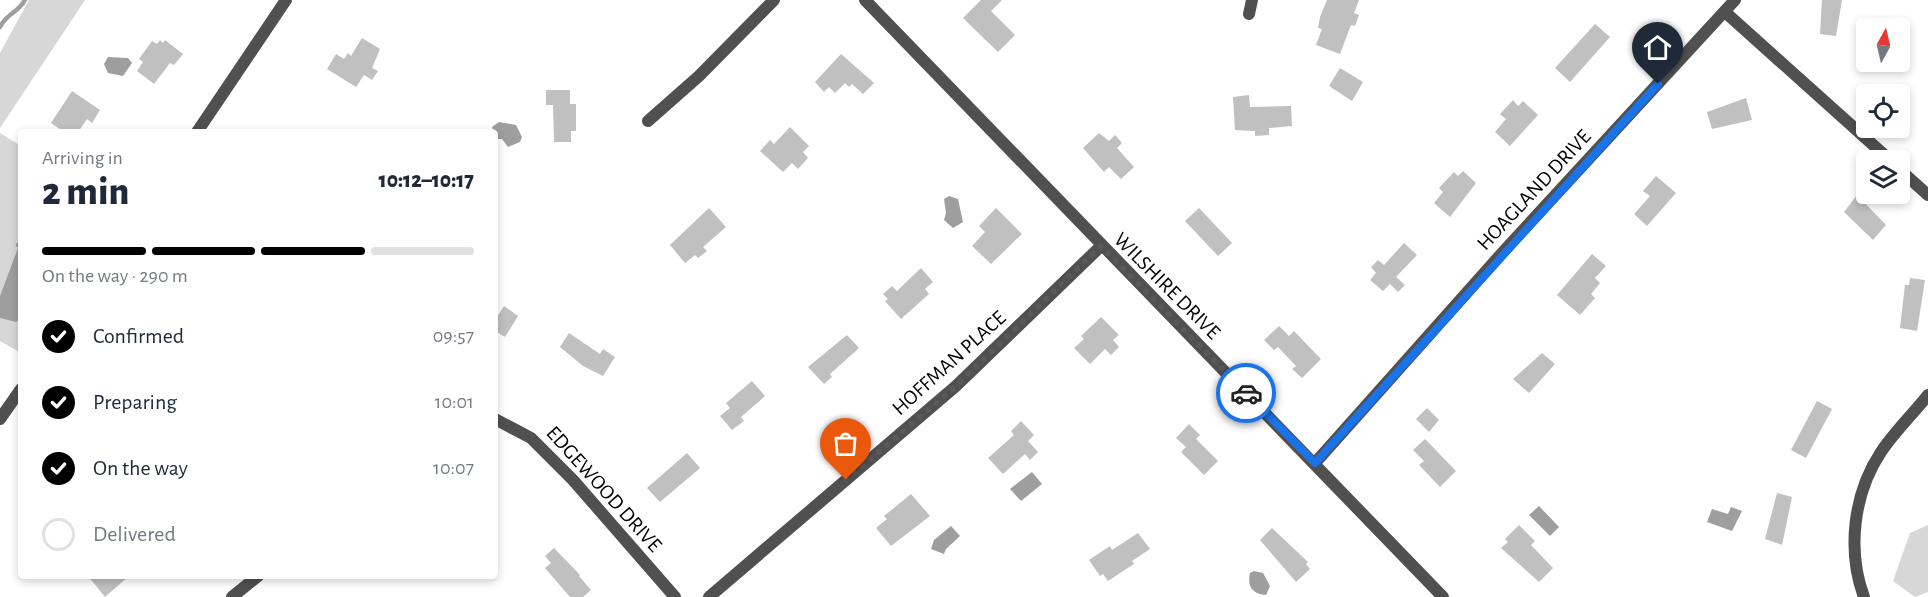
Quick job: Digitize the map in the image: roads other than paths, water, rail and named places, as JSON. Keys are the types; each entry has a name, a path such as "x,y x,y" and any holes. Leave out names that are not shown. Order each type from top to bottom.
{"street":[{"path":"199,129 286,0"},
{"path":"648,121 699,76 774,0"},
{"name":"WILSHIRE DRIVE","path":"865,0 1443,597"},
{"path":"1250,14 1252,0"},
{"name":"HOAGLAND DRIVE","path":"1315,463 1503,252 1735,0"},
{"path":"1725,12 1879,150"},
{"path":"1910,179 1928,195"},
{"name":"HOFFMAN PLACE","path":"709,597 956,386 1101,246"},
{"path":"0,419 18,393"},
{"path":"1864,597 1853,555 1855,528 1864,492 1882,450 1928,395"},
{"name":"EDGEWOOD DRIVE","path":"498,421 531,438 573,480 675,597"},
{"path":"232,597 254,579"}],"waterway":[{"path":"0,27 25,0"}]}
